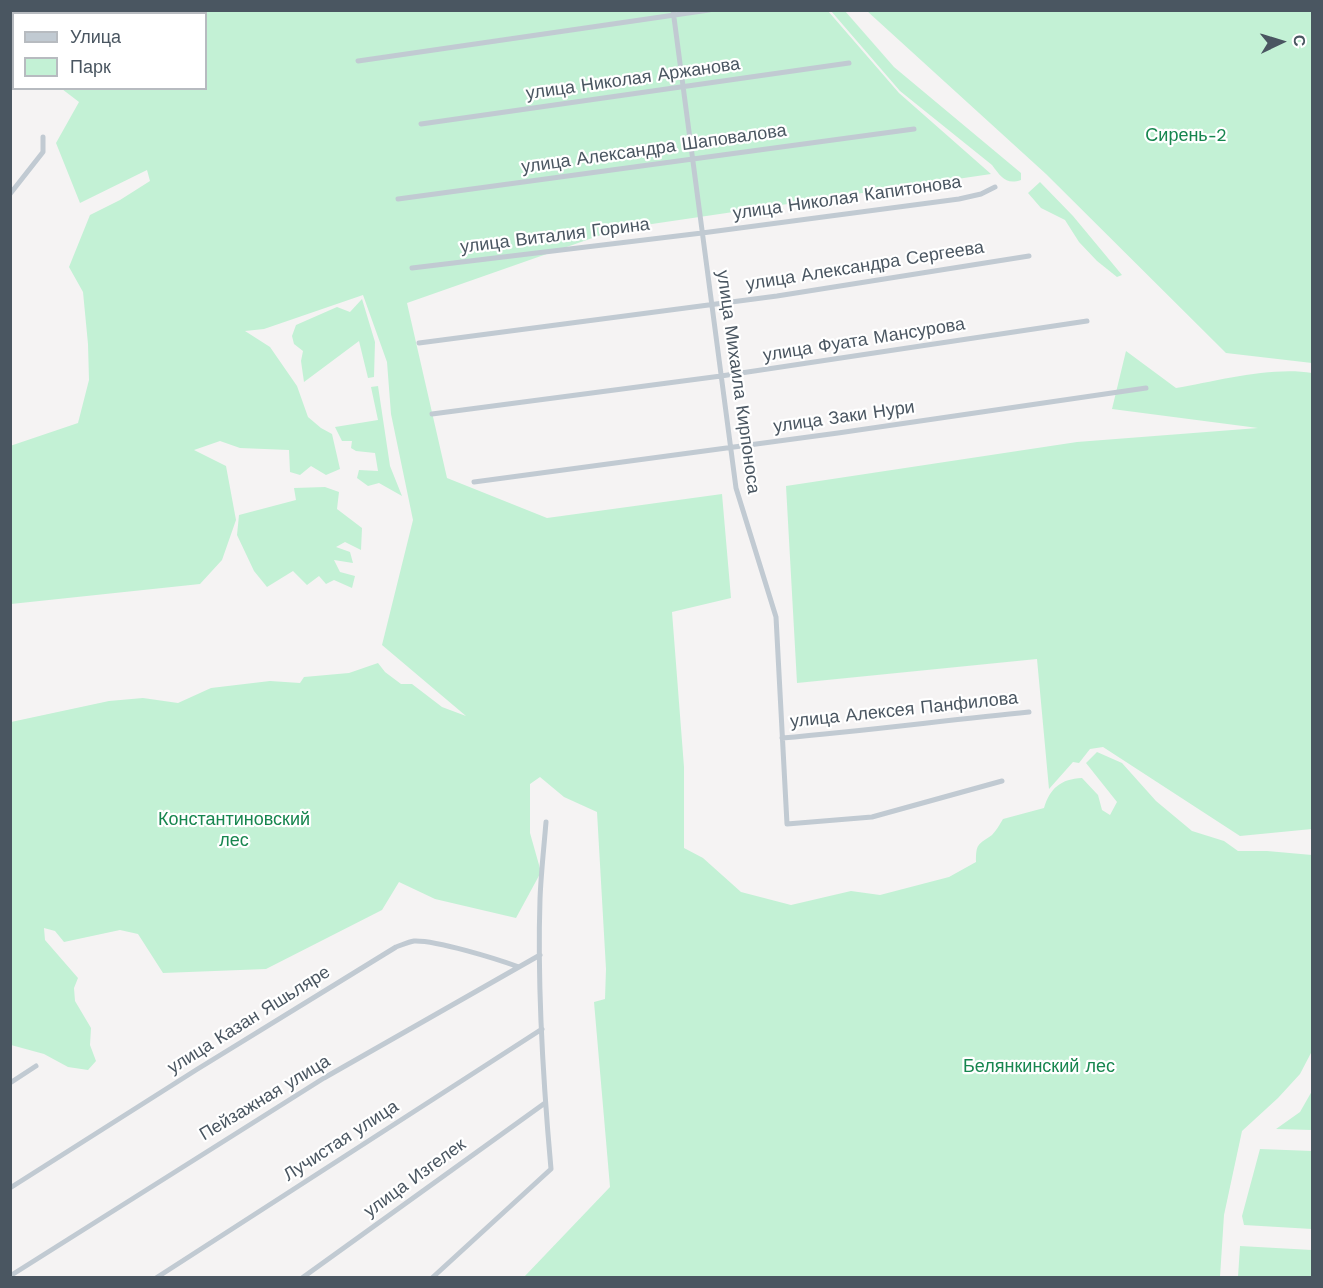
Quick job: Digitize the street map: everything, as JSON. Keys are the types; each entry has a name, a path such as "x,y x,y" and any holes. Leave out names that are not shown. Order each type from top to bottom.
{"street":[{"path":"358,61 673,13 709,10"},
{"name":"улица Михаила Кирпоноса","path":"673,13 736,488 776,617 788,824 872,817 1002,781"},
{"name":"улица Николая Аржанова","path":"421,124 849,63"},
{"name":"улица Александра Шаповалова","path":"398,199 914,129"},
{"path":"10,194 43,152 43,137"},
{"name":"улица Николая Капитонова","path":"702,233 959,198 981,194 995,187"},
{"name":"улица Виталия Горина","path":"412,268 702,233"},
{"name":"улица Александра Сергеева","path":"419,343 711,305 1029,256"},
{"name":"улица Фуата Мансурова","path":"432,414 721,376 1087,321"},
{"name":"улица Заки Нури","path":"474,482 1146,388"},
{"name":"улица Алексея Панфилова","path":"782,738 1029,712"},
{"path":"432,1278 551,1169 545,1102 540,955 540,898 546,822"},
{"name":"улица Казан Яшьляре","path":"10,1188 396,947 411,941 418,941 451,947 519,967"},
{"name":"Пейзажная улица","path":"10,1276 315,1084 540,955"},
{"name":"Лучистая улица","path":"156,1278 542,1029"},
{"path":"10,1083 36,1066"},
{"name":"улица Изгелек","path":"302,1278 545,1102"}],"green space":[{"path":"828,11 899,93 991,174 618,229 407,303 447,478 547,518 722,494 731,598 672,612 684,767 684,848 703,858 741,892 791,905 851,891 880,895 949,877 976,862 979,845 992,835 1003,819 1044,808 1053,790 1068,780 1082,778 1098,795 1102,810 1110,815 1117,802 1086,763 1097,752 1122,763 1156,801 1192,831 1224,841 1238,851 1312,855 1312,1051 1300,1074 1242,1131 1224,1215 1220,1277 524,1277 610,1187 594,1002 605,999 606,969 597,812 564,797 540,777 530,784 530,833 541,872 516,918 435,899 399,882 382,910 266,969 163,973 138,934 120,930 64,942 55,931 44,928 45,940 78,978 74,988 75,1001 91,1028 90,1045 96,1061 88,1070 68,1067 44,1054 11,1045 11,722 109,701 143,698 178,703 211,688 270,681 300,683 304,677 349,673 378,663 385,672 401,684 412,684 442,707 466,716 382,645 413,520 391,414 387,362 363,295 264,329 245,331 270,347 297,386 308,417 332,434 340,469 326,475 311,466 300,475 290,472 289,450 240,448 220,441 194,450 226,466 236,520 222,560 200,584 11,604 10,446 78,423 89,380 88,344 83,292 69,267 90,215 150,181 147,170 80,203 56,143 79,102 63,90 207,90 207,12 45,12"},
{"path":"831,11 845,11 894,67 1021,173 1021,180 1004,179 992,165 900,91"},
{"name":"Сирень-2","path":"867,11 1312,11 1312,363 1226,353 1046,174"},
{"path":"1040,182 1073,216 1122,275 1117,277 1097,261 1079,242 1065,220 1041,208 1028,193"},
{"path":"362,299 375,342 374,377 368,378 359,341 304,382 301,361 303,351 294,344 292,336 296,325 337,307 350,312"},
{"path":"1126,351 1176,388 1226,378 1280,371 1312,373 1312,829 1240,836 1103,747 1090,749 1079,763 1073,762 1049,789 1037,659 797,683 786,486 1077,442 1258,428 1112,409"},
{"path":"378,386 390,466 402,496 379,483 368,486 357,478 359,470 378,471 375,453 356,451 351,448 352,441 342,441 335,427 378,420 371,387"},
{"path":"325,487 339,492 337,509 362,528 361,550 345,542 336,547 350,552 353,563 334,560 340,572 355,576 352,588 334,580 326,584 319,576 307,585 293,571 267,587 254,571 237,535 239,515 296,500 294,488"},
{"path":"1312,1091 1312,1130 1276,1129 1300,1112"},
{"path":"1260,1149 1312,1151 1312,1229 1244,1225 1242,1216"},
{"path":"1240,1246 1312,1250 1312,1277 1238,1277"}],"park label":[{"name":"Константиновский лес","path":"234,830"},
{"name":"Белянкинский лес","path":"1039,1067"}]}
